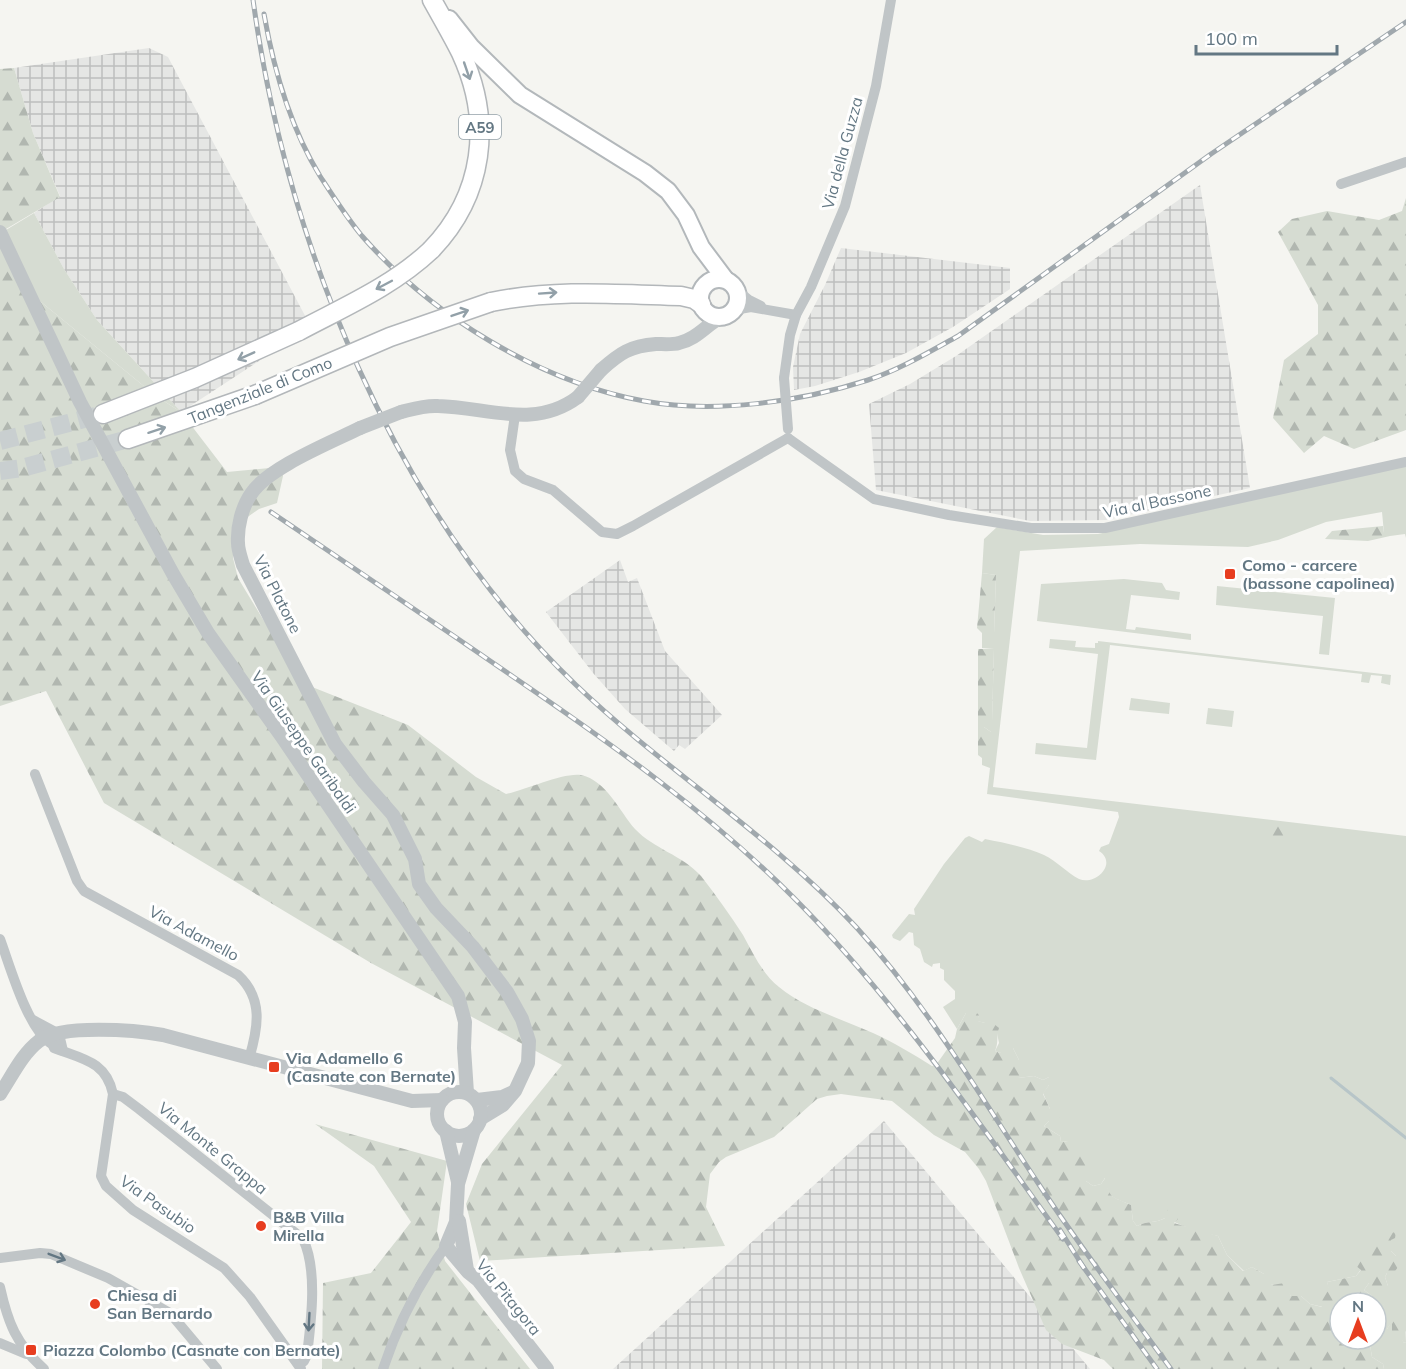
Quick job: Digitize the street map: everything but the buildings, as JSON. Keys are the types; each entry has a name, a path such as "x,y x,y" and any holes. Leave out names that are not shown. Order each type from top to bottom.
{"highway":[{"name":"A59","path":"103,414 145,399 299,331 394,280 431,250 454,223 473,184 480,134 477,100 461,54 433,0"},
{"name":"Tangenziale di Como","path":"128,439 255,395 390,337 491,302 526,295 558,293 681,296 694,299 703,307"}],"main road":[{"path":"433,0 471,47 520,95 645,172 668,191 686,215 701,246 731,285 738,300 729,313 713,316 703,307 700,295 704,286 701,246"},
{"path":"704,286 713,280 731,285"}],"street":[{"name":"Via della Guzza","path":"788,434 784,378 790,335 796,315 811,287 845,206 876,86 891,0"},
{"path":"1341,184 1406,162"},
{"name":"Via Giuseppe Garibaldi","path":"0,232 80,402 153,538 208,633 282,737 458,996 465,1022 460,1096"},
{"path":"731,285 749,300 767,309"},
{"path":"695,337 703,307"},
{"path":"729,313 751,307 796,315"},
{"name":"Via Platone","path":"514,1091 528,1063 529,1041 522,1019 507,992 473,947 436,908 419,885 415,859 393,815 335,744 243,565 238,543 242,511 252,492 269,477 289,464 360,428 420,407 438,406 515,415 534,415 560,409 578,397 601,369 616,356 632,347 679,344 695,337 709,324 729,313"},
{"path":"515,415 510,450 515,471 553,490 602,532 613,535 633,526 788,434"},
{"name":"Via al Bassone","path":"788,434 874,499 949,515 1031,528 1106,528 1406,462"},
{"name":"Via Adamello","path":"34,774 77,881 84,891 238,975 249,987 258,1012 256,1037 249,1059"},
{"path":"0,939 33,1020 63,1051 99,1067 106,1075 112,1094"},
{"path":"33,1020 51,1038"},
{"path":"0,1094 30,1050 51,1038 97,1030 143,1031 163,1035 412,1101 460,1096 502,1097 514,1091"},
{"path":"412,1101 460,1136 502,1105 514,1091"},
{"name":"Via Monte Grappa","path":"112,1094 123,1097 139,1109 303,1239 311,1261 312,1277 307,1355 300,1367"},
{"name":"Via Pasubio","path":"112,1094 101,1176 106,1186 133,1210 224,1268 250,1297 300,1367"},
{"path":"383,1369 407,1307 452,1234 457,1208 458,1184 477,1125 480,1107 460,1096"},
{"path":"458,1184 438,1108 460,1096"},
{"path":"457,1208 468,1272"},
{"name":"Via Pitagora","path":"446,1246 478,1280 547,1369"},
{"path":"0,1258 40,1253 51,1254 108,1278 170,1313 218,1369"},
{"path":"0,1287 12,1330 29,1355 44,1369"},
{"path":"1,1329 6,1314"},
{"path":"0,1343 29,1355"}],"shaded area":[{"path":"149,48 168,57 311,327 181,412 97,320 64,269 34,213 60,196 33,133 14,68"},
{"path":"1200,185 1250,488 1106,520 1030,521 876,490 869,404 910,384 956,356"},
{"path":"841,248 1010,268 1010,289 953,327 906,353 859,372 794,390 793,367 800,334"},
{"path":"620,560 628,582 637,578 665,651 722,715 685,749 679,745 674,751 625,709 593,673 546,612"},
{"path":"884,1121 1090,1369 613,1369"}],"green space":[{"path":"14,68 33,133 60,197 1,232 35,297 156,396 181,412 227,472 280,467 283,476 277,503 259,509 242,521 233,539 233,558 238,578 302,683 408,725 476,777 506,794 565,776 581,775 598,783 635,829 701,876 743,935 768,976 790,995 812,1008 903,1048 932,1066 936,1065 955,1038 966,1013 972,1015 976,1012 979,1015 978,1021 985,1023 989,1020 999,1028 995,1051 1000,1053 1009,1046 1013,1048 1019,1060 1023,1059 1026,1062 1025,1069 1018,1078 1034,1076 1043,1080 1049,1077 1049,1085 1043,1094 1050,1109 1060,1117 1049,1121 1044,1126 1060,1136 1061,1142 1068,1141 1072,1136 1077,1137 1074,1158 1080,1156 1086,1158 1091,1154 1097,1168 1091,1174 1086,1174 1086,1181 1093,1186 1101,1184 1106,1177 1110,1194 1131,1205 1133,1221 1137,1226 1165,1218 1169,1206 1174,1204 1178,1207 1178,1219 1174,1223 1218,1236 1227,1255 1243,1271 1252,1267 1264,1274 1270,1274 1271,1285 1285,1283 1291,1296 1301,1296 1310,1304 1322,1307 1318,1294 1328,1291 1328,1351 1371,1351 1372,1357 1383,1364 1384,1369 1113,1369 1104,1360 1062,1344 1046,1330 1019,1268 986,1181 965,1152 934,1135 892,1101 841,1094 817,1099 774,1137 719,1162 710,1174 706,1207 725,1246 480,1261 466,1204 482,1164 562,1065 371,963 104,803 46,691 0,706 0,69"},
{"path":"1406,198 1406,430 1354,449 1324,436 1304,453 1273,418 1284,360 1318,334 1318,305 1278,232 1292,219 1327,211 1379,220 1402,211"},
{"path":"34,213 64,269 97,320 181,412 156,396 35,297 1,233"},
{"path":"1406,466 1406,538 1405,534 1390,536 1390,533 1384,533 1382,512 1326,522 1278,540 1248,547 1140,544 1020,551 993,787 1406,836 1406,1332 1388,1310 1388,1291 1364,1290 1369,1283 1388,1286 1385,1277 1396,1256 1391,1251 1391,1240 1395,1233 1388,1235 1377,1244 1356,1276 1327,1282 1330,1291 1328,1291 1323,1307 1310,1304 1301,1296 1291,1296 1283,1284 1270,1285 1264,1274 1252,1267 1244,1271 1227,1255 1218,1236 1195,1231 1165,1218 1137,1226 1133,1221 1131,1205 1110,1194 1105,1178 1101,1184 1093,1186 1086,1181 1086,1158 1074,1158 1068,1141 1061,1142 1060,1136 1044,1126 1049,1121 1050,1109 1043,1093 1049,1085 1049,1077 1043,1080 1034,1076 1018,1078 1019,1060 1013,1048 1000,1053 995,1051 999,1043 997,1033 985,1023 977,1021 979,1015 976,1013 971,1016 966,1013 957,1029 943,1007 955,999 955,991 944,980 944,970 940,968 940,963 933,964 932,967 924,962 920,949 914,945 913,933 909,932 900,941 893,938 892,935 909,914 915,915 914,909 944,864 969,836 982,842 985,839 1037,852 1053,860 1079,879 1092,879 1103,872 1106,867 1104,856 1099,851 1101,847 1109,844 1119,817 1118,812 987,794 990,768 982,765 982,758 991,758 991,732 984,727 984,722 992,721 994,649 982,648 982,633 994,633 996,575 982,573 984,539 997,527 1043,535 1098,534"},
{"path":"1383,526 1384,533 1390,533 1390,536 1368,541 1325,539 1332,531"},
{"path":"982,573 996,575 994,633 982,633 977,628"},
{"path":"1124,579 1162,583 1166,590 1180,592 1179,600 1131,595 1126,629 1135,630 1136,627 1191,634 1191,640 1037,621 1041,584"},
{"path":"1217,586 1335,598 1329,655 1319,654 1323,616 1216,605"},
{"path":"1050,639 1076,641 1075,647 1095,648 1095,643 1098,641 1391,675 1390,685 1381,683 1382,676 1371,675 1369,683 1361,682 1362,674 1110,645 1096,760 1035,754 1036,743 1087,748 1098,654 1049,648"},
{"path":"978,649 994,649 992,722 985,722 984,727 991,732 991,758 982,758 978,755"},
{"path":"1131,698 1170,703 1169,714 1129,710"},
{"path":"1208,708 1234,711 1232,727 1206,724"},
{"path":"1270,822 1297,824 1293,838 1275,839 1270,833"},
{"path":"315,1124 447,1161 437,1231 445,1261 530,1369 322,1369 323,1283 371,1273 411,1222 374,1166"},
{"path":"1387,1228 1390,1233 1396,1232 1395,1238 1391,1240 1391,1251 1396,1256 1398,1267 1393,1274 1387,1273 1385,1277 1388,1286 1375,1290 1369,1283 1364,1290 1329,1291 1327,1282 1356,1276 1361,1270 1355,1265 1357,1254 1361,1249 1372,1250 1367,1230"},
{"path":"1388,1306 1395,1307 1405,1316 1406,1342 1404,1343 1399,1336 1392,1336 1392,1322 1388,1328"},
{"path":"1392,1321 1404,1343 1406,1342 1406,1369 1384,1369 1383,1364 1372,1357 1371,1351 1388,1351 1388,1327"}],"waterway":[{"path":"1331,1078 1406,1138"}],"tunnel":[{"path":"0,441 103,414"},
{"path":"0,471 22,468 128,439"}],"railway":[{"path":"253,0 269,93 292,186 322,279 359,369 403,456 454,539 511,616 576,685 646,746 790,863 857,928 883,958 930,1020 1054,1207 1171,1369"},
{"path":"264,14 284,98 309,157 351,222 390,265 454,318 527,361 605,392 644,401 699,406 757,404 842,388 880,376 925,354 958,336 1211,154 1406,22"},
{"path":"271,512 552,703 624,755 694,808 761,866 831,936 867,977 935,1063 1063,1239"},
{"path":"1060,1230 1084,1268"},
{"path":"1079,1261 1157,1369"}],"place":[{"name":"Como - carcere (bassone capolinea)","path":"1230,574"},
{"name":"Via Adamello 6 (Casnate con Bernate)","path":"274,1067"},
{"name":"B&B Villa Mirella","path":"261,1226"},
{"name":"Chiesa di San Bernardo","path":"95,1304"},
{"name":"Piazza Colombo (Casnate con Bernate)","path":"31,1350"}]}
